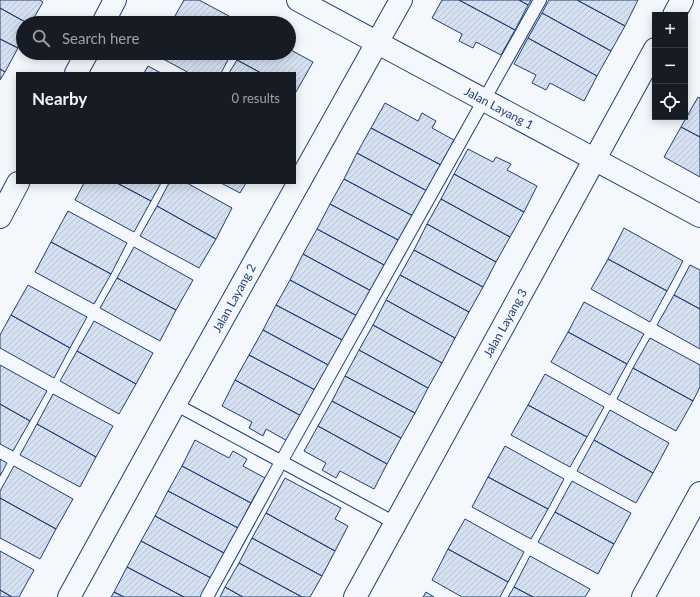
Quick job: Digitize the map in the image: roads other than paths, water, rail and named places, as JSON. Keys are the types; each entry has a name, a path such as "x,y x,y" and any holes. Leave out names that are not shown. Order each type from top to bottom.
{"street":[{"path":"107,16 115,0"},
{"name":"Jalan Layang 1","path":"298,0 700,216"},
{"name":"Jalan Layang 2","path":"69,597 174,404 401,0"},
{"path":"676,12 682,0"},
{"name":"Jalan Layang 3","path":"355,597 652,54"},
{"path":"77,72 83,60"},
{"path":"0,217 17,184"},
{"path":"644,597 700,493"}],"lane":[{"path":"207,597 540,0"},
{"path":"174,404 395,523"}]}
